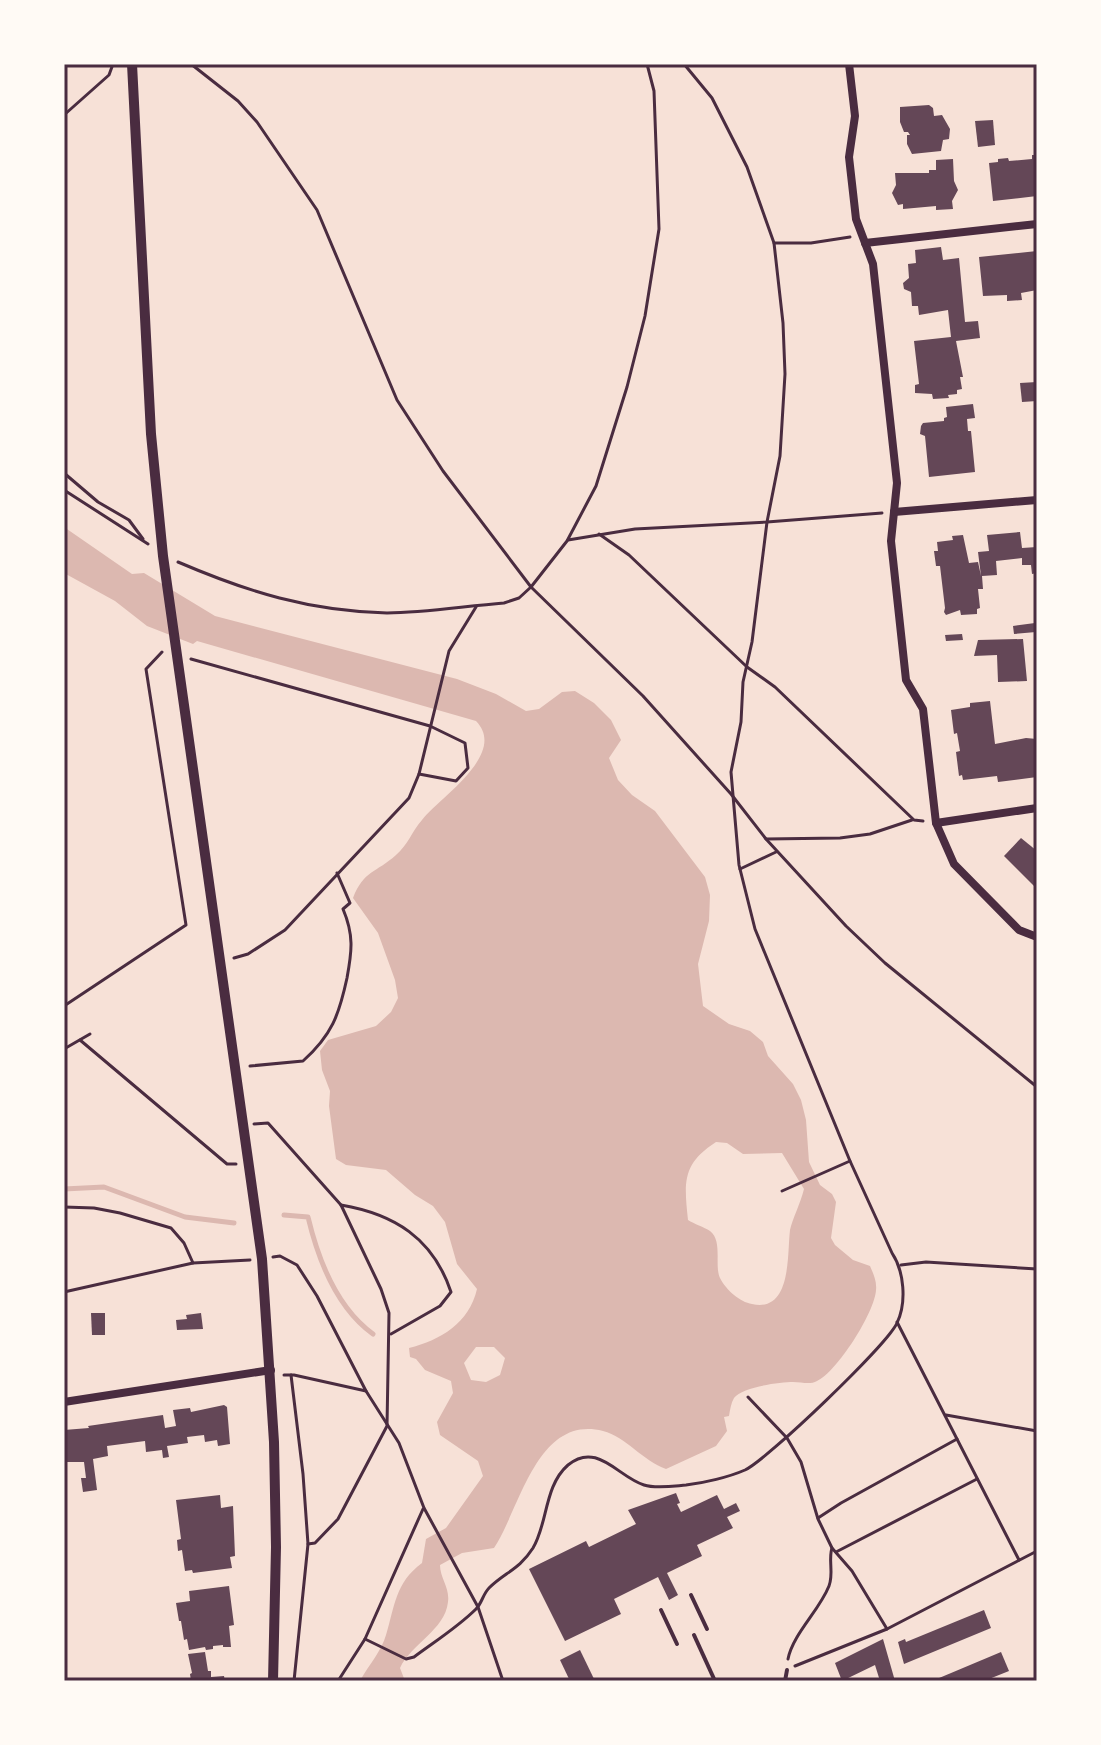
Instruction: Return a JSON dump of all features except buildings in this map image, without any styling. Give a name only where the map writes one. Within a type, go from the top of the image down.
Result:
[{"type":"street","points":[[132,64],[150,419],[164,561],[262,1259],[271,1373],[276,1547],[273,1681]]},
{"type":"street","points":[[849,64],[855,116],[849,157],[856,219],[873,264],[897,483],[891,541],[906,680],[923,709],[936,823],[954,864],[1019,930],[1037,937]]},
{"type":"street","points":[[864,239],[1037,224]]},
{"type":"street","points":[[894,512],[1037,500]]},
{"type":"street","points":[[936,823],[1037,808]]},
{"type":"street","points":[[64,1402],[271,1373]]},
{"type":"lane","points":[[691,1595],[707,1629]]},
{"type":"lane","points":[[661,1610],[677,1644]]},
{"type":"lane","points":[[694,1635],[714,1680]]},
{"type":"lane","points":[[785,1681],[787,1670]]},
{"type":"path","points":[[64,115],[109,75],[113,64]]},
{"type":"path","points":[[191,64],[216,82],[247,112],[317,210],[397,400],[443,471],[531,587],[643,696],[731,794],[766,839],[846,926],[885,963],[1037,1087]]},
{"type":"path","points":[[64,490],[164,561],[233,586],[290,602],[389,613],[504,603],[519,598],[567,541],[596,486],[645,316],[659,229],[654,91],[647,64]]},
{"type":"path","points":[[365,1639],[406,1659],[414,1657],[478,1607],[488,1589],[519,1567],[532,1549],[539,1537],[542,1515],[559,1475],[577,1459],[606,1461],[644,1485],[689,1484],[746,1470],[787,1438],[897,1322],[902,1282],[900,1265],[850,1161],[755,929],[740,869],[731,772],[741,722],[743,682],[767,522],[780,456],[785,374],[783,323],[774,243],[747,167],[712,98],[684,64]]},
{"type":"path","points":[[774,243],[864,239]]},
{"type":"path","points":[[64,473],[98,502],[129,520]]},
{"type":"path","points":[[567,541],[635,529],[894,512]]},
{"type":"path","points":[[599,534],[640,564],[914,820]]},
{"type":"path","points":[[219,963],[248,954],[285,930],[409,798],[419,774],[449,651],[477,605]]},
{"type":"path","points":[[64,1006],[186,925],[146,669],[174,640]]},
{"type":"path","points":[[176,655],[430,726],[465,743],[468,768],[456,781],[419,774]]},
{"type":"path","points":[[766,839],[840,838],[870,834],[914,820],[936,823]]},
{"type":"path","points":[[740,869],[777,851]]},
{"type":"path","points":[[234,1067],[303,1061],[327,1035],[339,1014],[353,954],[353,935],[343,909],[350,903],[337,873]]},
{"type":"path","points":[[64,1049],[90,1034]]},
{"type":"path","points":[[80,1040],[227,1164],[248,1165]]},
{"type":"path","points":[[242,1125],[268,1123],[341,1205],[381,1289],[389,1313],[387,1426],[338,1519],[315,1543],[308,1544]]},
{"type":"path","points":[[782,1191],[850,1161]]},
{"type":"path","points":[[341,1205],[394,1220],[412,1232],[445,1275],[451,1292],[440,1306],[390,1335]]},
{"type":"path","points":[[64,1207],[120,1213],[171,1228],[184,1243],[193,1263]]},
{"type":"path","points":[[64,1292],[193,1263],[280,1256],[297,1265],[317,1296],[366,1391],[399,1443],[424,1508],[478,1607],[503,1681]]},
{"type":"path","points":[[900,1265],[926,1262],[1037,1269]]},
{"type":"path","points":[[897,1322],[1019,1560]]},
{"type":"path","points":[[271,1373],[366,1391]]},
{"type":"path","points":[[291,1375],[308,1544],[294,1681]]},
{"type":"path","points":[[748,1397],[787,1438],[801,1462],[818,1519],[832,1548],[852,1571],[887,1629]]},
{"type":"path","points":[[945,1415],[1037,1431]]},
{"type":"path","points":[[818,1519],[957,1439]]},
{"type":"path","points":[[836,1552],[977,1479]]},
{"type":"path","points":[[338,1681],[365,1639],[424,1508]]},
{"type":"path","points":[[832,1548],[831,1581],[810,1620],[790,1647],[787,1670],[887,1629],[1037,1551]]},
{"type":"shaded area","points":[[64,527],[132,574],[144,573],[215,616],[457,679],[496,694],[526,711],[539,709],[562,692],[575,691],[594,703],[611,720],[621,740],[609,758],[618,780],[632,795],[655,811],[705,877],[710,895],[709,921],[698,964],[703,1006],[729,1024],[750,1031],[763,1042],[768,1056],[793,1084],[806,1120],[809,1162],[820,1185],[832,1194],[836,1202],[831,1238],[853,1260],[870,1266],[876,1283],[869,1312],[835,1366],[814,1382],[771,1384],[738,1394],[729,1416],[724,1417],[727,1431],[716,1446],[666,1469],[603,1431],[580,1430],[562,1437],[546,1450],[494,1548],[462,1553],[440,1565],[448,1597],[446,1612],[405,1659],[400,1668],[405,1681],[361,1679],[384,1641],[401,1587],[422,1563],[426,1539],[446,1528],[483,1476],[478,1461],[440,1435],[437,1422],[453,1393],[451,1381],[425,1370],[416,1359],[410,1357],[409,1348],[432,1340],[452,1328],[468,1311],[477,1289],[457,1264],[445,1222],[433,1206],[386,1170],[346,1165],[336,1159],[330,1091],[322,1070],[320,1051],[328,1040],[376,1026],[391,1012],[398,998],[395,980],[378,933],[353,898],[366,877],[400,851],[422,820],[468,774],[484,747],[484,734],[476,721],[197,641],[193,644],[147,626],[115,601],[64,573]],"holes":[[[716,1142],[727,1143],[743,1154],[782,1153],[804,1189],[790,1230],[781,1291],[774,1300],[765,1304],[747,1303],[730,1291],[718,1273],[714,1235],[688,1220],[686,1184],[691,1166]],[[476,1347],[494,1347],[505,1358],[500,1375],[486,1382],[471,1380],[464,1363]]]},
{"type":"waterway","points":[[64,1189],[104,1187],[185,1217],[234,1223]]},
{"type":"waterway","points":[[284,1215],[308,1217],[317,1249],[339,1297],[373,1334]]}]
